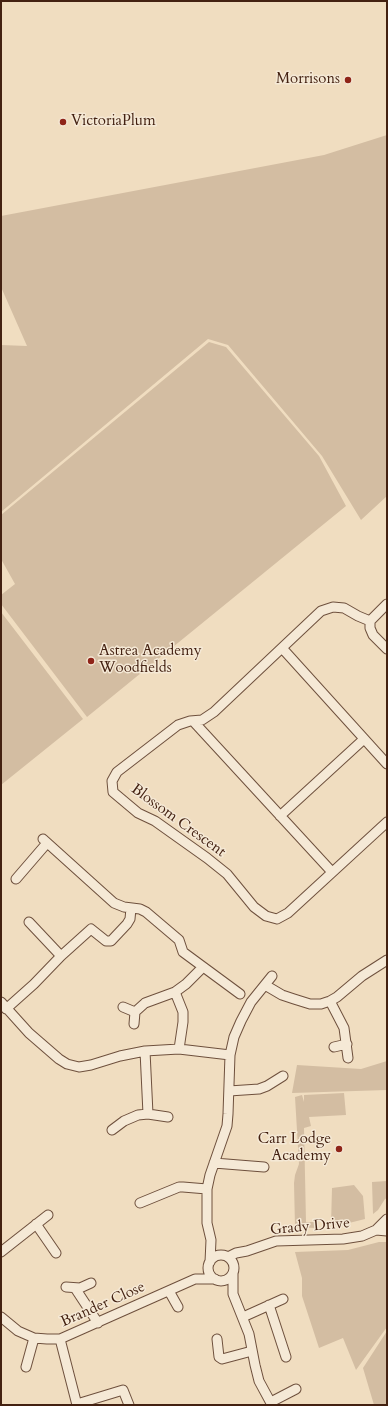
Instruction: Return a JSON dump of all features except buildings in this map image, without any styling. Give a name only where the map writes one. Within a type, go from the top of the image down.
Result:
[{"type":"street","points":[[387,604],[370,621],[370,628],[373,635],[387,649]]},
{"type":"street","name":"Blossom Crescent","points":[[370,621],[344,608],[333,607],[321,611],[214,712],[202,720],[178,725],[117,772],[112,781],[113,792],[138,813],[155,821],[212,862],[227,874],[254,907],[266,916],[277,919],[288,914],[387,822]]},
{"type":"street","points":[[282,648],[387,764]]},
{"type":"street","points":[[193,721],[332,872]]},
{"type":"street","points":[[280,816],[364,739]]},
{"type":"street","points":[[16,879],[45,841],[114,903],[124,907],[140,909],[146,912],[180,940],[183,952],[240,994]]},
{"type":"street","points":[[131,908],[130,919],[111,941],[106,941],[91,929],[61,956],[34,984],[4,1006],[29,1033],[59,1059],[68,1064],[79,1067],[91,1066],[120,1056],[145,1051],[179,1049],[230,1055]]},
{"type":"street","points":[[29,922],[61,956]]},
{"type":"street","points":[[265,985],[282,995],[310,1004],[321,1004],[337,997],[362,976],[387,960]]},
{"type":"street","points":[[134,1024],[135,1012],[146,1002],[175,992],[186,984],[203,967]]},
{"type":"street","points":[[233,1294],[210,1274],[209,1264],[211,1240],[207,1223],[207,1189],[210,1175],[227,1126],[230,1055],[234,1037],[251,1002],[272,976]]},
{"type":"street","points":[[175,992],[183,1012],[179,1049]]},
{"type":"street","points":[[330,1001],[344,1028],[348,1058]]},
{"type":"street","points":[[123,1007],[135,1012]]},
{"type":"street","points":[[334,1047],[347,1044]]},
{"type":"street","points":[[145,1051],[148,1114]]},
{"type":"street","points":[[229,1091],[259,1089],[283,1076]]},
{"type":"street","points":[[112,1130],[124,1121],[138,1115],[148,1114],[168,1117]]},
{"type":"street","points":[[214,1163],[264,1167]]},
{"type":"street","points":[[140,1203],[179,1187],[207,1189]]},
{"type":"street","points":[[1,1252],[48,1215]]},
{"type":"street","name":"Grady Drive","points":[[226,1256],[247,1251],[276,1241],[343,1239],[362,1236],[376,1230],[387,1219]]},
{"type":"street","points":[[36,1224],[56,1253]]},
{"type":"street","name":"Grady Drive","points":[[376,1230],[387,1231]]},
{"type":"street","points":[[211,1240],[234,1264],[233,1294],[249,1334],[259,1381],[272,1404],[296,1389]]},
{"type":"street","points":[[217,1280],[228,1278],[247,1251]]},
{"type":"street","points":[[209,1264],[217,1256],[226,1256]]},
{"type":"street","name":"Brander Close","points":[[1,1317],[18,1331],[34,1338],[60,1339],[195,1279],[209,1264]]},
{"type":"street","name":"Brander Close","points":[[195,1279],[217,1280]]},
{"type":"street","points":[[91,1283],[80,1288],[70,1288],[98,1323]]},
{"type":"street","points":[[169,1291],[178,1307]]},
{"type":"street","points":[[243,1317],[284,1299]]},
{"type":"street","points":[[269,1305],[286,1357]]},
{"type":"street","points":[[26,1367],[34,1338]]},
{"type":"street","points":[[60,1339],[77,1404],[123,1390],[129,1405]]},
{"type":"street","points":[[217,1339],[219,1357],[222,1359],[252,1351]]},
{"type":"shaded area","points":[[387,135],[387,496],[361,520],[322,456],[228,345],[208,339],[1,512],[1,345],[27,346],[1,287],[1,216],[324,155]]},
{"type":"shaded area","name":"Astrea Academy Woodfields","points":[[209,342],[226,347],[319,456],[346,506],[87,717],[1,604],[1,595],[15,584],[1,559],[1,515]]},
{"type":"shaded area","points":[[1,612],[83,719],[1,785]]},
{"type":"shaded area","points":[[387,1061],[387,1090],[292,1093],[297,1065],[361,1069]]},
{"type":"shaded area","points":[[344,1093],[346,1115],[309,1117],[311,1126],[304,1128],[306,1222],[316,1222],[315,1228],[295,1227],[294,1183],[299,1164],[295,1097],[302,1095],[304,1102],[304,1095]]},
{"type":"shaded area","points":[[387,1181],[387,1198],[373,1214],[372,1182]]},
{"type":"shaded area","points":[[354,1185],[363,1196],[365,1219],[341,1225],[331,1225],[332,1188]]},
{"type":"shaded area","points":[[379,1242],[387,1242],[387,1327],[356,1370],[343,1338],[319,1348],[302,1296],[302,1278],[295,1252],[348,1250]]},
{"type":"shaded area","points":[[387,1331],[387,1405],[374,1405],[363,1368]]},
{"type":"place","name":"Morrisons","points":[[348,80]]},
{"type":"place","name":"VictoriaPlum","points":[[63,122]]},
{"type":"place","name":"Astrea Academy Woodfields","points":[[91,661]]},
{"type":"place","name":"Carr Lodge Academy","points":[[339,1149]]}]
